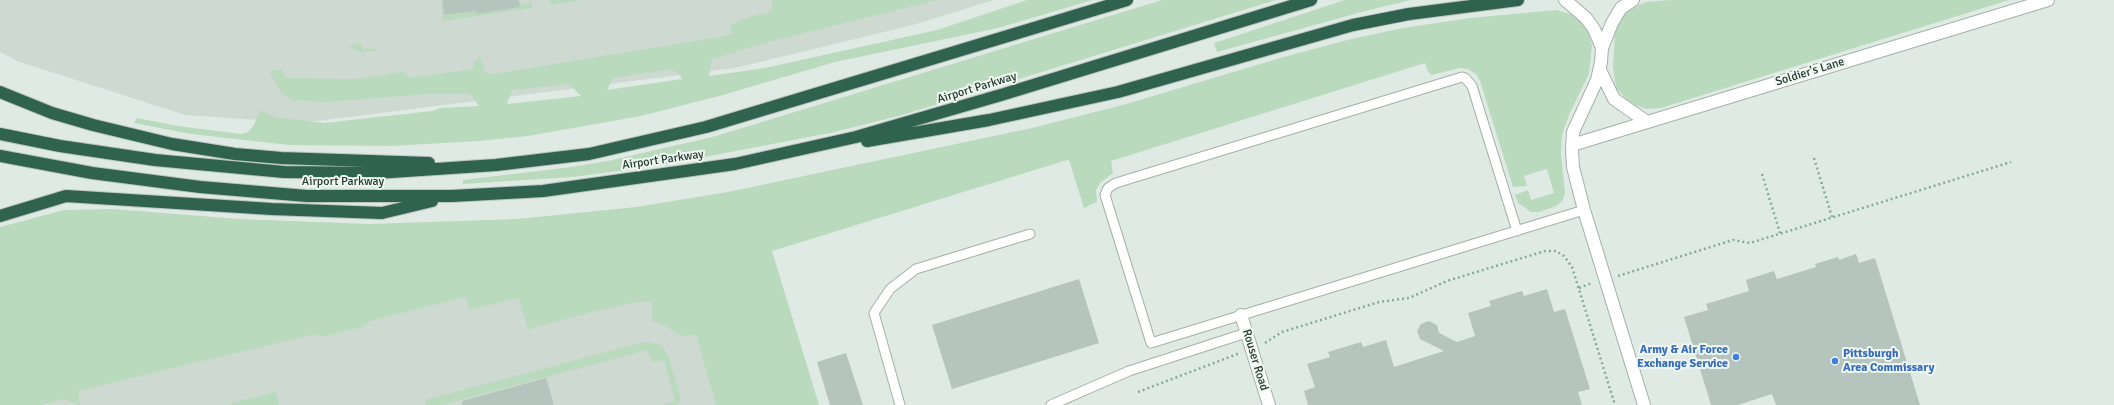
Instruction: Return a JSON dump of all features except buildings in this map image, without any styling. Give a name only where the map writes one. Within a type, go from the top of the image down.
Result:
[{"type":"highway","name":"Airport Parkway","points":[[0,134],[60,146],[155,160],[284,172],[376,173],[496,165],[589,154],[706,127],[1127,0]]},
{"type":"highway","name":"Airport Parkway","points":[[0,156],[92,173],[254,193],[307,196],[452,196],[543,191],[735,164],[802,150],[915,121],[1311,0]]},
{"type":"highway","points":[[735,164],[989,120],[1118,92],[1353,25],[1417,13],[1518,0]]},
{"type":"highway","points":[[0,92],[52,113],[93,125],[172,144],[235,154],[281,158],[496,165]]},
{"type":"highway","points":[[0,216],[66,196],[272,209],[382,212],[452,196]]},
{"type":"street","points":[[1565,0],[1586,18],[1594,29],[1602,48]]},
{"type":"street","points":[[1633,0],[1621,8],[1612,22],[1602,48],[1600,70],[1597,80],[1573,132],[1572,145],[1573,167],[1584,210],[1644,405]]},
{"type":"street","name":"Soldier's Lane","points":[[1572,145],[2048,0]]},
{"type":"street","points":[[1600,70],[1614,98],[1647,122]]},
{"type":"street","name":"Rouser Road","points":[[1241,315],[1269,405]]},
{"type":"lane","points":[[1517,231],[1472,86],[1465,78],[1462,77],[1116,183],[1108,188],[1105,196],[1151,343],[1517,231],[1584,210]]},
{"type":"lane","points":[[900,405],[874,313],[890,289],[916,269],[1030,234]]},
{"type":"lane","points":[[1051,405],[1128,371],[1246,333]]},
{"type":"path","points":[[1814,158],[1832,217]]},
{"type":"path","points":[[1579,288],[1733,240],[1750,243],[2011,162]]},
{"type":"path","points":[[1762,174],[1780,233]]},
{"type":"path","points":[[1138,392],[1262,344],[1282,332],[1379,302],[1409,298],[1447,281],[1545,251],[1556,251],[1568,259],[1572,267],[1615,405]]},
{"type":"shaded area","points":[[0,0],[994,0],[913,25],[735,68],[302,123],[185,115],[17,61],[0,52]]},
{"type":"shaded area","points":[[676,239],[721,405],[48,405],[40,391]]},
{"type":"green space","points":[[440,0],[444,15],[451,14],[449,0],[453,0],[456,14],[476,11],[477,14],[511,9],[510,6],[532,2],[532,8],[443,21]]},
{"type":"green space","points":[[549,0],[583,0],[551,5]]},
{"type":"green space","points":[[772,0],[937,0],[768,42],[712,59],[709,76],[765,68],[937,30],[1027,0],[1093,0],[998,28],[835,62],[723,95],[641,116],[528,136],[479,141],[391,146],[289,145],[191,134],[134,123],[137,118],[178,126],[241,134],[248,132],[254,125],[260,110],[274,117],[324,123],[432,111],[441,108],[479,106],[470,94],[427,94],[327,102],[293,100],[282,94],[269,71],[283,69],[284,78],[354,79],[398,73],[399,70],[407,74],[409,78],[473,69],[474,63],[480,56],[485,73],[493,74],[732,35],[730,25],[752,16],[768,13],[772,10]],"holes":[[[671,69],[679,74],[682,79],[607,90],[613,78]],[[569,84],[581,96],[507,104],[512,90]]]},
{"type":"green space","points":[[1162,0],[1276,0],[902,115],[835,132],[663,165],[573,177],[463,184],[463,180],[608,161],[716,136]]},
{"type":"green space","points":[[1345,0],[1411,0],[1369,10],[1217,52],[1214,43]]},
{"type":"green space","points":[[1670,0],[2009,0],[1661,108],[1646,109],[1630,103],[1616,88],[1613,67],[1615,30],[1621,17],[1632,8],[1646,2]]},
{"type":"green space","points":[[1556,10],[1570,14],[1579,19],[1588,30],[1592,46],[1589,74],[1569,115],[1562,135],[1561,155],[1565,192],[1563,200],[1556,206],[1539,212],[1531,212],[1518,203],[1515,195],[1528,190],[1531,200],[1554,193],[1547,169],[1524,176],[1527,186],[1513,187],[1480,81],[1476,74],[1468,69],[1459,68],[1432,75],[1428,72],[1425,63],[1111,161],[1113,173],[1100,183],[1096,190],[1097,202],[1084,208],[1069,160],[772,251],[819,405],[716,405],[696,335],[681,336],[662,324],[652,320],[652,302],[637,302],[595,311],[528,329],[519,298],[469,310],[466,297],[370,321],[363,327],[322,337],[315,334],[78,391],[80,405],[64,399],[44,405],[0,405],[0,227],[64,210],[113,209],[239,219],[369,224],[517,219],[636,207],[728,192],[1032,128],[1126,104],[1287,56],[1351,39],[1403,28],[1470,18]]},
{"type":"green space","points":[[362,43],[363,50],[374,48],[377,51],[360,52],[348,47]]},
{"type":"green space","points":[[644,342],[662,346],[668,355],[681,399],[677,405],[662,405],[675,401],[664,360],[652,362],[647,350],[441,405],[426,405],[425,400]]},
{"type":"green space","points":[[276,392],[279,405],[230,405],[230,403]]},
{"type":"place","name":"Army & Air Force Exchange Service","points":[[1736,357]]},
{"type":"place","name":"Pittsburgh Area Commissary","points":[[1835,361]]}]
